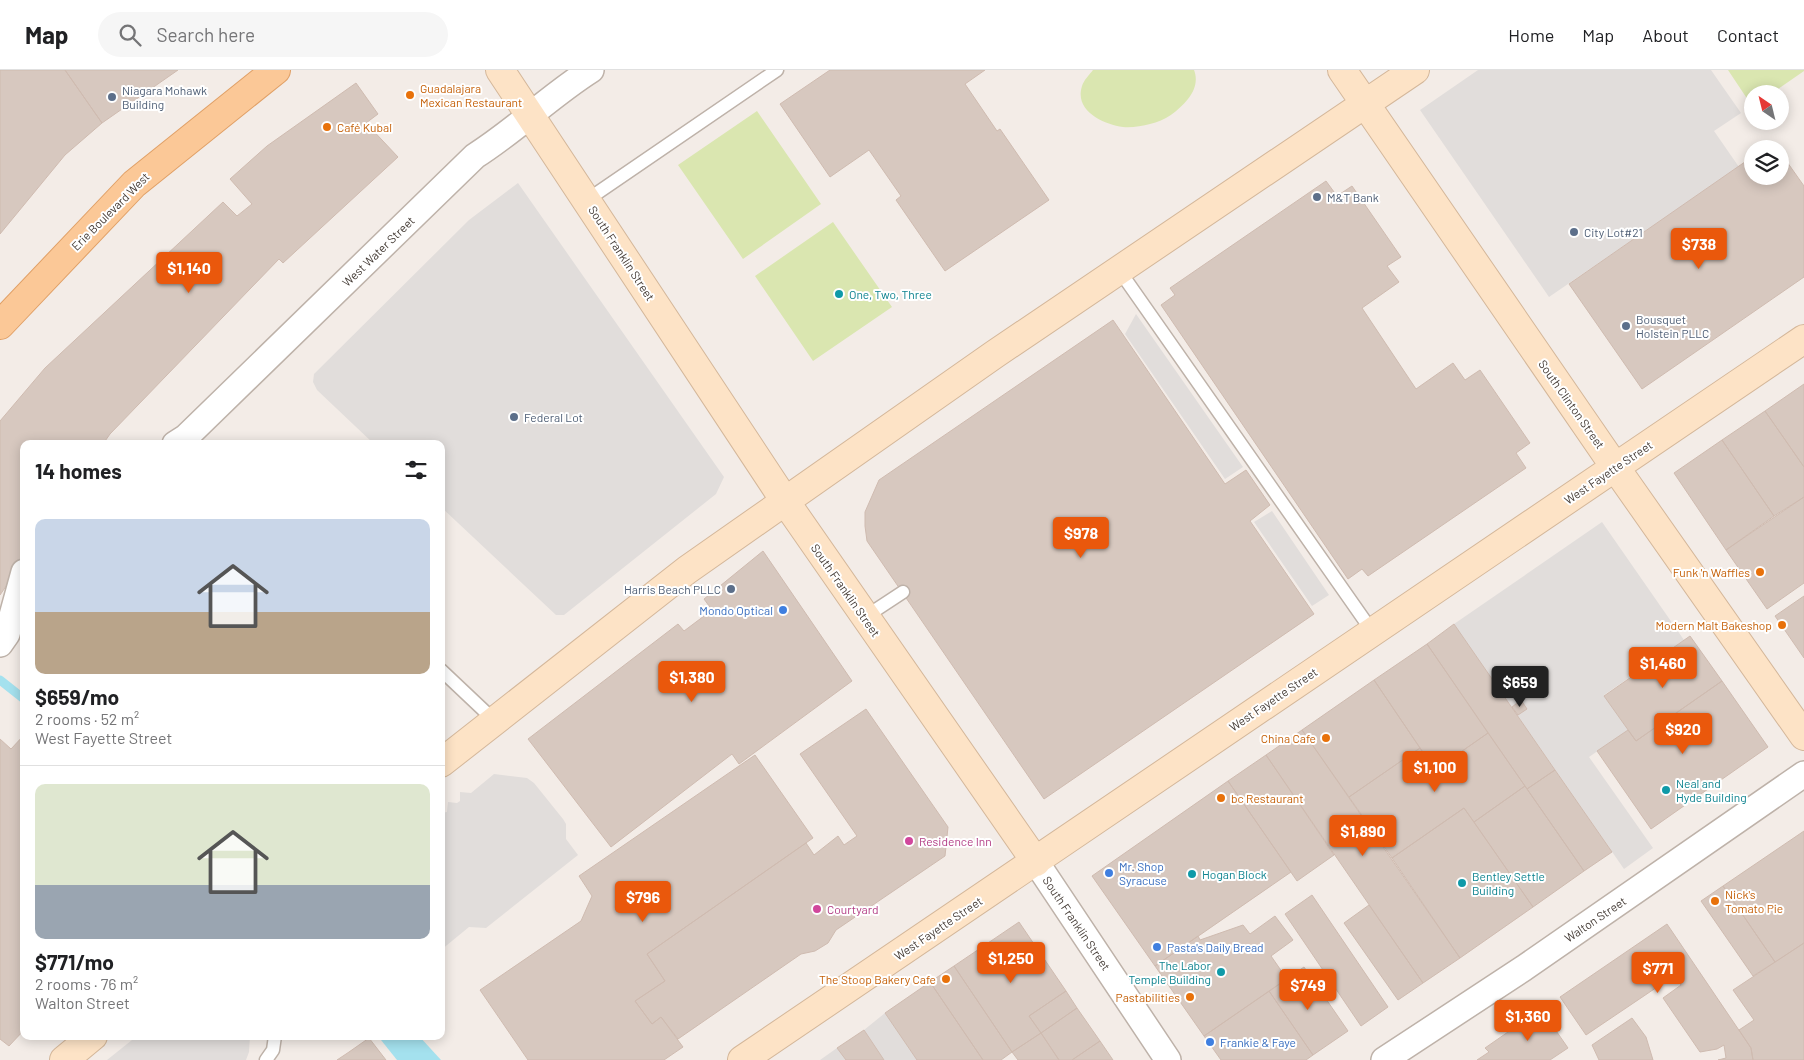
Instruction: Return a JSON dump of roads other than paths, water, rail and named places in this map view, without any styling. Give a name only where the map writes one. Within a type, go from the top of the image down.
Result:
[{"type":"main road","name":"Erie Boulevard West","points":[[0,325],[134,184],[276,70]]},
{"type":"street","name":"South Franklin Street","points":[[500,70],[785,501],[1036,862],[1168,1060]]},
{"type":"street","name":"West Water Street","points":[[180,440],[193,430],[475,156],[493,145],[568,85],[591,70]]},
{"type":"street","name":"South Clinton Street","points":[[1342,70],[1804,736]]},
{"type":"street","points":[[445,760],[687,570],[995,354],[1416,70]]},
{"type":"street","name":"West Fayette Street","points":[[742,1060],[1804,339]]},
{"type":"street","points":[[4,639],[20,585]]},
{"type":"street","name":"Walton Street","points":[[1384,1060],[1524,968],[1804,774]]},
{"type":"street","points":[[64,1060],[88,1040]]},
{"type":"lane","points":[[587,200],[777,70]]},
{"type":"lane","points":[[1119,270],[1372,632]]},
{"type":"lane","points":[[865,617],[903,592]]},
{"type":"lane","points":[[445,674],[495,720]]},
{"type":"lane","points":[[266,1060],[273,1050],[275,1040]]},
{"type":"water","points":[[381,1040],[423,1040],[441,1060],[397,1060]]},
{"type":"waterway","points":[[0,680],[20,696]]},
{"type":"place","name":"Guadalajara Mexican Restaurant","points":[[410,95]]},
{"type":"place","name":"Niagara Mohawk Building","points":[[112,97]]},
{"type":"place","name":"Café Kubal","points":[[327,127]]},
{"type":"place","name":"M&T Bank","points":[[1317,197]]},
{"type":"place","name":"City Lot#21","points":[[1574,232]]},
{"type":"place","name":"One, Two, Three","points":[[839,294]]},
{"type":"place","name":"Bousquet Holstein PLLC","points":[[1626,326]]},
{"type":"place","name":"Federal Lot","points":[[514,417]]},
{"type":"place","name":"Funk 'n Waffles","points":[[1760,572]]},
{"type":"place","name":"Harris Beach PLLC","points":[[731,589]]},
{"type":"place","name":"Mondo Optical","points":[[783,610]]},
{"type":"place","name":"Modern Malt Bakeshop","points":[[1782,625]]},
{"type":"place","name":"China Cafe","points":[[1326,738]]},
{"type":"place","name":"Neal and Hyde Building","points":[[1666,790]]},
{"type":"place","name":"bc Restaurant","points":[[1221,798]]},
{"type":"place","name":"Residence Inn","points":[[909,841]]},
{"type":"place","name":"Mr. Shop Syracuse","points":[[1109,873]]},
{"type":"place","name":"Hogan Block","points":[[1192,874]]},
{"type":"place","name":"Bentley Settle Building","points":[[1462,883]]},
{"type":"place","name":"Nick's Tomato Pie","points":[[1715,901]]},
{"type":"place","name":"Courtyard","points":[[817,909]]},
{"type":"place","name":"Pasta's Daily Bread","points":[[1157,947]]},
{"type":"place","name":"The Labor Temple Building","points":[[1221,972]]},
{"type":"place","name":"The Stoop Bakery Cafe","points":[[946,979]]},
{"type":"place","name":"Pastabilities","points":[[1190,997]]},
{"type":"place","name":"Frankie & Faye","points":[[1210,1042]]}]
